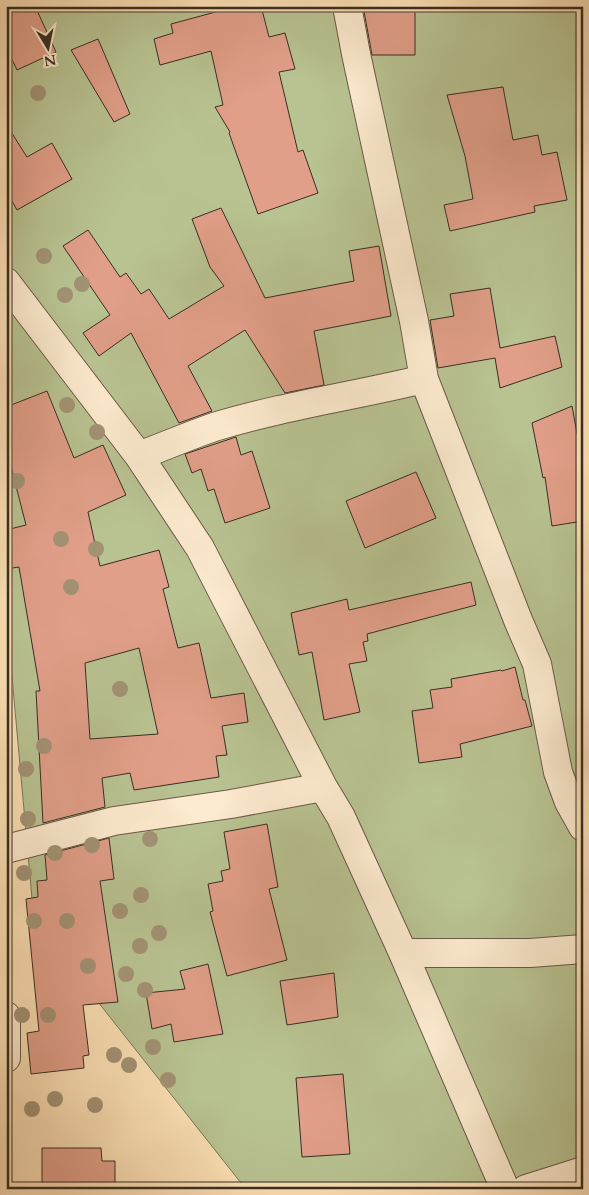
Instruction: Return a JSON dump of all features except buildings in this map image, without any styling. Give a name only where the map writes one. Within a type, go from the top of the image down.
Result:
[{"type":"street","points":[[347,6],[414,321],[424,379],[537,664],[558,772],[569,802],[583,827]]},
{"type":"street","points":[[11,301],[139,456],[200,548],[340,817],[403,953],[505,1189]]},
{"type":"street","points":[[139,456],[215,427],[301,405],[424,379]]},
{"type":"street","points":[[6,849],[114,821],[231,804],[323,787]]},
{"type":"street","points":[[403,953],[530,953],[583,949]]},
{"type":"street","points":[[6,1016],[6,1058]]},
{"type":"street","points":[[526,1189],[583,1171]]},
{"type":"green space","points":[[6,6],[583,6],[583,1189],[248,1189],[241,1183],[34,921],[6,610]]}]
